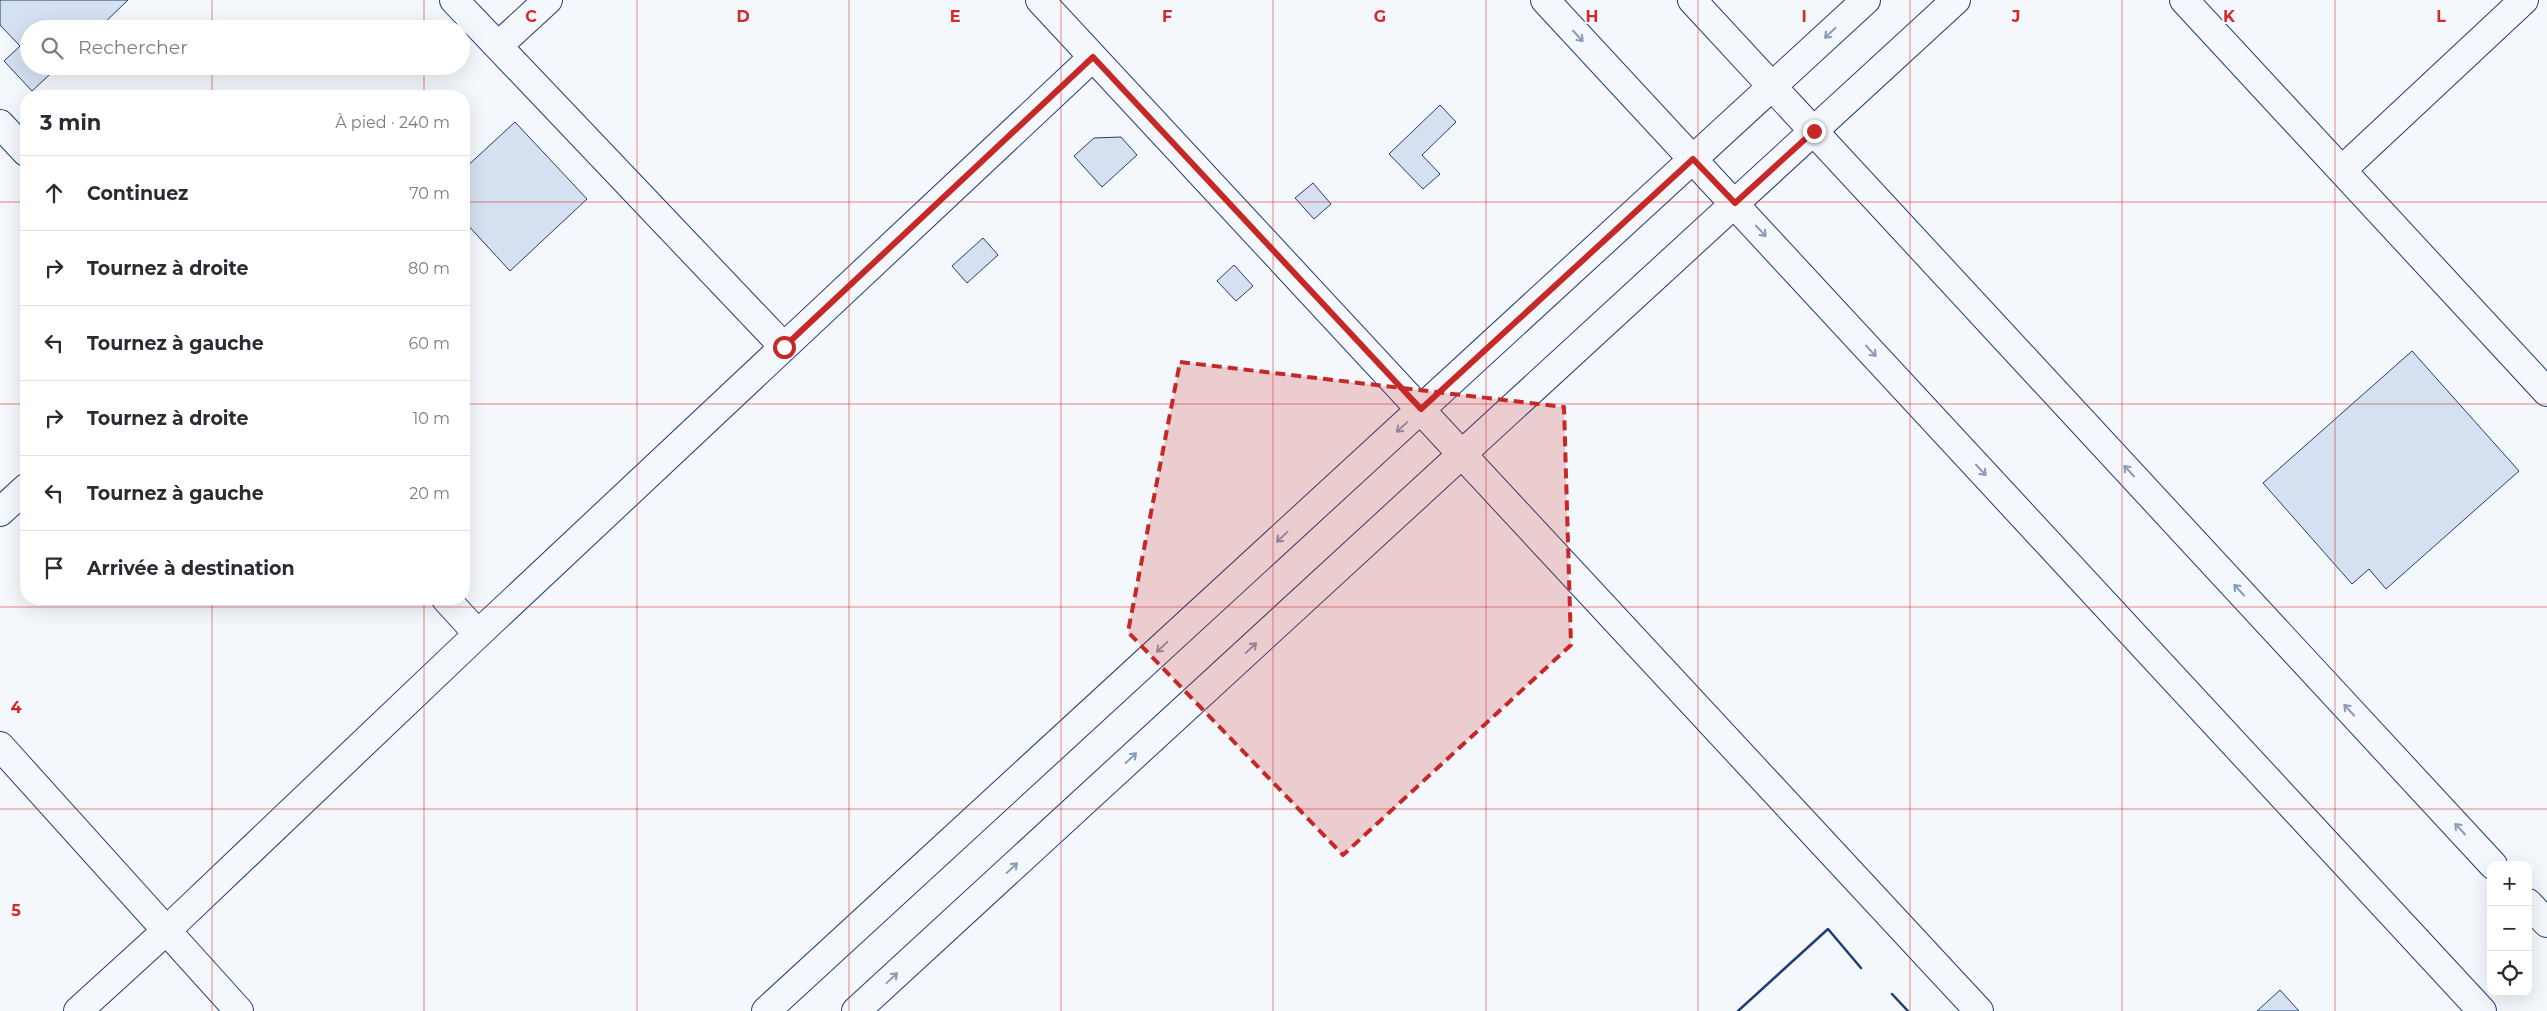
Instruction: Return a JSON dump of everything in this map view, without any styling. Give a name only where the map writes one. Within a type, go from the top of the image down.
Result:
[{"type":"street","points":[[454,0],[784,347]]},
{"type":"street","points":[[498,46],[548,0]]},
{"type":"street","points":[[1040,0],[1463,453],[1979,1011]]},
{"type":"street","points":[[1545,0],[2482,1011]]},
{"type":"street","points":[[1692,0],[2489,861]]},
{"type":"street","points":[[766,1011],[1866,0]]},
{"type":"street","points":[[856,1011],[1956,0]]},
{"type":"street","points":[[2184,0],[2547,392]]},
{"type":"street","points":[[2342,170],[2524,0]]},
{"type":"street","points":[[78,1011],[168,930],[478,634],[1093,57]]},
{"type":"street","points":[[0,124],[20,146]]},
{"type":"street","points":[[0,512],[20,494]]},
{"type":"street","points":[[451,605],[478,634]]},
{"type":"street","points":[[0,746],[168,930],[239,1011]]},
{"type":"street","points":[[2531,906],[2547,923]]},
{"type":"highlighted area","points":[[1180,362],[1564,407],[1571,645],[1343,855],[1128,632]]},
{"type":"building","points":[[0,0],[128,0],[107,20],[20,20],[20,46],[0,25]]},
{"type":"building","points":[[20,46],[20,75],[49,75],[31,90],[4,61]]},
{"type":"building","points":[[1440,105],[1456,122],[1422,155],[1440,174],[1423,189],[1389,154]]},
{"type":"building","points":[[515,122],[587,199],[510,271],[470,228],[470,163]]},
{"type":"building","points":[[1121,137],[1137,155],[1102,187],[1074,156],[1094,138]]},
{"type":"building","points":[[1313,183],[1331,204],[1314,219],[1295,198]]},
{"type":"building","points":[[983,238],[998,255],[967,283],[952,266]]},
{"type":"building","points":[[1234,265],[1253,286],[1236,301],[1217,281]]},
{"type":"building","points":[[2412,351],[2519,471],[2386,589],[2369,569],[2352,584],[2263,483]]},
{"type":"building","points":[[2280,990],[2299,1011],[2257,1011]]},
{"type":"wall","points":[[1738,1011],[1828,929],[1861,968]]},
{"type":"wall","points":[[1892,994],[1908,1011]]},
{"type":"route","points":[[784,347],[1093,57],[1421,409],[1693,159],[1735,203],[1814,131]]}]
